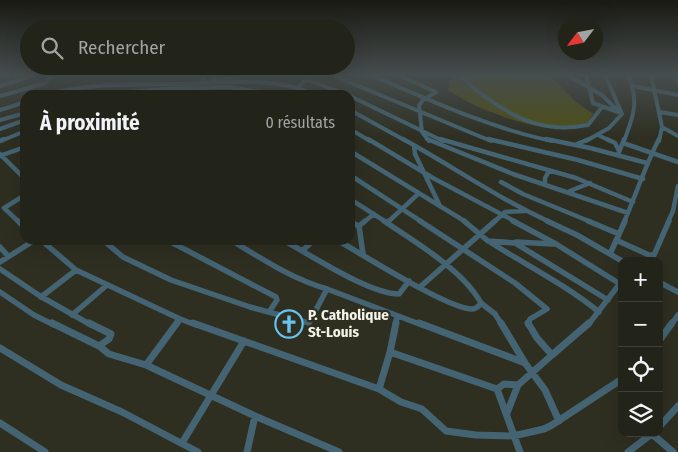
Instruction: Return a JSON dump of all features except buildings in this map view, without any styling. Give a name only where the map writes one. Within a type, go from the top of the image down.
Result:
[{"type":"street","points":[[384,96],[417,112],[495,142],[578,160],[643,179]]},
{"type":"street","points":[[428,96],[418,106],[417,112],[425,138],[438,145],[628,213]]},
{"type":"street","points":[[483,96],[502,111],[538,126],[571,129],[586,126],[602,107]]},
{"type":"street","points":[[591,96],[592,102],[620,113]]},
{"type":"street","points":[[602,96],[613,104],[620,113]]},
{"type":"street","points":[[575,144],[590,140],[617,122],[620,113],[613,96]]},
{"type":"street","points":[[620,149],[636,96]]},
{"type":"street","points":[[610,254],[643,179],[647,163],[660,139],[662,127],[656,96]]},
{"type":"street","points":[[425,97],[465,116],[523,134],[575,144],[620,149],[635,148],[678,162]]},
{"type":"street","points":[[355,98],[448,143],[590,183],[633,202]]},
{"type":"street","points":[[0,110],[20,104]]},
{"type":"street","points":[[660,112],[678,115]]},
{"type":"street","points":[[355,113],[450,164],[525,211],[577,235],[618,259]]},
{"type":"street","points":[[0,120],[20,114]]},
{"type":"street","points":[[0,129],[20,122]]},
{"type":"street","points":[[662,127],[678,136]]},
{"type":"street","points":[[355,132],[425,174],[556,244],[618,281]]},
{"type":"street","points":[[0,141],[20,133]]},
{"type":"street","points":[[598,135],[647,163]]},
{"type":"street","points":[[414,146],[415,154],[441,209]]},
{"type":"street","points":[[20,149],[0,155],[20,174]]},
{"type":"street","points":[[355,154],[482,234],[488,241],[558,285],[574,292],[599,312]]},
{"type":"street","points":[[545,184],[545,178],[549,171]]},
{"type":"street","points":[[355,178],[465,249],[515,283],[547,308],[530,319],[528,324],[537,338],[552,354]]},
{"type":"street","points":[[501,182],[523,194],[619,234]]},
{"type":"street","points":[[570,192],[590,183]]},
{"type":"street","points":[[616,240],[654,255],[676,202],[678,186]]},
{"type":"street","points":[[387,223],[418,194]]},
{"type":"street","points":[[20,199],[4,208],[20,223]]},
{"type":"street","points":[[355,202],[446,266],[478,295],[481,303],[495,314],[525,363],[532,370],[552,401],[559,421]]},
{"type":"street","points":[[420,287],[482,234],[501,215],[508,211],[525,211]]},
{"type":"street","points":[[359,226],[374,214]]},
{"type":"street","points":[[670,218],[678,221]]},
{"type":"street","points":[[355,224],[359,226]]},
{"type":"street","points":[[359,226],[363,254]]},
{"type":"street","points":[[488,241],[556,244]]},
{"type":"street","points":[[515,243],[608,300]]},
{"type":"street","points":[[0,262],[27,245]]},
{"type":"street","points":[[47,245],[76,270],[107,285],[180,319],[379,389],[401,402],[422,409],[443,430],[476,435],[513,436],[544,429],[618,382]]},
{"type":"street","points":[[109,245],[123,257],[147,270],[250,307],[309,323],[327,289]]},
{"type":"street","points":[[177,245],[276,297],[277,300],[269,312]]},
{"type":"street","points":[[239,245],[271,265],[309,284],[525,363]]},
{"type":"street","points":[[292,245],[381,291],[400,294],[409,281]]},
{"type":"street","points":[[302,250],[308,245]]},
{"type":"street","points":[[346,245],[445,302],[463,308],[476,308],[481,303]]},
{"type":"street","points":[[0,247],[8,256]]},
{"type":"street","points":[[0,269],[25,288],[110,334],[109,339],[99,346]]},
{"type":"street","points":[[41,296],[76,270]]},
{"type":"street","points":[[663,284],[678,292]]},
{"type":"street","points":[[72,315],[107,285]]},
{"type":"street","points":[[507,413],[518,385],[532,370],[591,322],[618,287]]},
{"type":"street","points":[[0,292],[25,310],[120,358],[146,365],[255,416],[339,452]]},
{"type":"street","points":[[663,336],[678,315]]},
{"type":"street","points":[[379,389],[390,352],[397,317]]},
{"type":"street","points":[[146,365],[180,319]]},
{"type":"street","points":[[182,443],[244,341]]},
{"type":"street","points":[[0,348],[61,385],[122,412],[198,452]]},
{"type":"street","points":[[390,352],[497,389],[520,452]]},
{"type":"street","points":[[497,389],[504,384],[518,385]]},
{"type":"street","points":[[663,423],[678,406]]},
{"type":"street","points":[[247,452],[255,416]]},
{"type":"street","points":[[0,423],[45,452]]},
{"type":"street","points":[[628,452],[647,437]]},
{"type":"street","points":[[657,437],[674,452]]},
{"type":"shaded area","points":[[458,96],[570,96],[593,114],[586,125],[574,128],[560,128],[519,122],[477,106]]},
{"type":"place","name":"P. Catholique St-Louis","points":[[289,324]]}]
